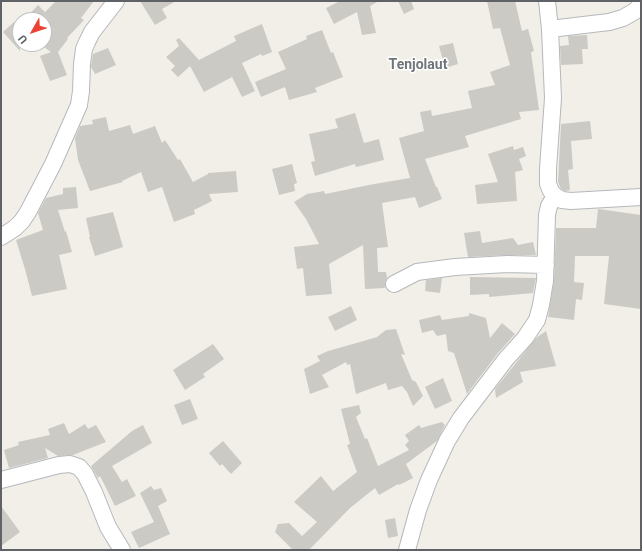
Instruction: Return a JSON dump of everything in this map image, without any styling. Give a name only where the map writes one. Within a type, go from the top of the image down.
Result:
[{"type":"street","points":[[1,237],[15,228],[22,221],[53,164],[79,105],[82,64],[86,46],[92,32],[116,1]]},
{"type":"street","points":[[547,1],[550,29],[553,98],[548,184],[555,196],[562,200],[571,201],[641,197]]},
{"type":"street","points":[[550,29],[609,22],[623,18],[636,11],[641,5]]},
{"type":"street","points":[[407,550],[418,510],[429,480],[447,441],[461,418],[506,359],[525,338],[537,320],[541,305],[546,265],[547,215],[549,206],[555,196]]},
{"type":"street","points":[[394,284],[417,272],[455,267],[546,265]]},
{"type":"street","points":[[1,480],[59,465],[70,464],[79,467],[85,474],[108,527],[122,550]]},
{"type":"building","points":[[56,1],[94,1],[81,18],[84,20],[67,38],[68,39],[58,52],[67,75],[50,81],[40,56],[52,52],[52,12],[45,12]]},
{"type":"building","points":[[140,1],[176,1],[162,9],[167,18],[155,25]]},
{"type":"building","points":[[340,1],[379,1],[370,6],[376,33],[362,35],[357,12],[334,24],[326,8]]},
{"type":"building","points":[[398,1],[411,1],[414,9],[404,14]]},
{"type":"building","points":[[487,1],[515,1],[522,31],[528,29],[534,51],[531,52],[539,110],[519,112],[521,119],[465,136],[469,147],[425,159],[442,199],[419,208],[415,197],[382,203],[388,247],[377,248],[378,272],[386,272],[387,278],[385,288],[365,289],[363,245],[329,264],[332,294],[306,296],[303,268],[297,269],[294,247],[319,244],[306,219],[294,202],[307,194],[324,191],[325,194],[410,178],[399,138],[424,131],[420,112],[431,110],[432,116],[472,108],[468,91],[495,85],[490,72],[510,65],[500,28],[493,29]]},
{"type":"building","points":[[38,5],[45,12],[31,12]]},
{"type":"building","points":[[12,24],[12,42],[3,32]]},
{"type":"building","points":[[262,24],[272,52],[262,56],[261,54],[242,63],[255,91],[242,97],[232,77],[204,92],[190,66],[178,77],[171,70],[175,66],[166,57],[179,46],[176,40],[179,38],[199,60],[236,41],[234,36]]},
{"type":"building","points":[[322,30],[343,77],[315,88],[317,92],[289,100],[285,87],[261,97],[255,82],[286,69],[278,52],[307,39],[306,36]]},
{"type":"building","points":[[587,35],[588,49],[582,49],[583,64],[561,65],[560,46],[569,45],[568,36]]},
{"type":"building","points":[[453,43],[458,64],[445,68],[439,46]]},
{"type":"building","points":[[108,48],[116,65],[95,74],[91,67],[93,54]]},
{"type":"building","points":[[355,113],[364,143],[379,139],[384,160],[356,167],[355,164],[315,176],[311,162],[315,161],[309,134],[338,128],[335,119]]},
{"type":"building","points":[[106,117],[109,131],[130,125],[133,134],[155,126],[162,143],[165,140],[178,160],[180,159],[193,182],[208,173],[236,171],[238,192],[209,194],[212,201],[194,210],[195,214],[174,222],[162,187],[148,192],[141,172],[122,181],[123,182],[90,191],[78,160],[75,138],[80,126],[93,124],[92,120]]},
{"type":"building","points":[[590,121],[592,139],[571,141],[573,169],[568,170],[570,190],[565,191],[561,189],[558,182],[561,124]]},
{"type":"building","points":[[513,146],[514,150],[523,147],[526,156],[519,159],[523,170],[515,172],[517,201],[477,204],[475,185],[498,182],[488,154]]},
{"type":"building","points":[[292,164],[297,183],[294,184],[295,191],[279,195],[272,169]]},
{"type":"building","points":[[76,187],[78,208],[58,210],[72,252],[59,255],[67,289],[32,296],[16,240],[43,230],[38,213],[46,198],[63,194],[63,188]]},
{"type":"building","points":[[598,209],[641,215],[641,309],[604,304],[609,256],[575,256],[574,282],[584,283],[582,300],[576,299],[574,320],[548,317],[554,281],[556,228],[596,228]]},
{"type":"building","points":[[113,212],[123,247],[95,256],[89,237],[86,218]]},
{"type":"building","points":[[480,231],[482,243],[513,238],[518,245],[533,242],[536,255],[468,257],[464,233]]},
{"type":"building","points":[[470,277],[536,278],[533,293],[489,297],[489,294],[470,295]]},
{"type":"building","points":[[442,278],[440,293],[425,291],[426,280]]},
{"type":"building","points":[[351,306],[357,320],[335,331],[328,317]]},
{"type":"building","points":[[469,313],[486,318],[490,338],[502,323],[515,334],[498,353],[467,394],[454,353],[448,351],[446,334],[437,336],[433,330],[422,333],[419,320],[440,315],[442,320],[469,316]]},
{"type":"building","points":[[396,329],[405,355],[401,354],[412,380],[416,382],[423,396],[413,406],[407,392],[402,386],[388,390],[386,383],[356,394],[350,364],[347,365],[346,362],[322,375],[329,387],[310,394],[304,369],[320,361],[317,356],[328,351],[377,337],[386,330]]},
{"type":"building","points":[[546,331],[556,366],[520,372],[523,382],[496,398],[495,389],[536,338]]},
{"type":"building","points":[[213,344],[224,359],[203,374],[205,377],[185,390],[173,370]]},
{"type":"building","points":[[443,378],[452,401],[435,409],[425,387]]},
{"type":"building","points":[[190,399],[198,419],[182,425],[174,405]]},
{"type":"building","points":[[359,405],[361,413],[356,417],[365,439],[367,438],[378,466],[409,450],[405,445],[409,441],[405,435],[419,425],[421,428],[442,422],[445,425],[437,441],[406,464],[413,478],[399,485],[398,484],[379,495],[375,488],[350,508],[309,550],[293,550],[275,532],[278,524],[289,523],[302,536],[317,522],[294,502],[321,476],[333,491],[357,472],[347,445],[350,444],[341,409]]},
{"type":"building","points":[[64,423],[69,434],[85,424],[88,429],[96,425],[106,442],[73,455],[58,456],[45,448],[48,458],[9,468],[4,450],[19,445],[18,442],[50,435],[48,429]]},
{"type":"building","points":[[143,425],[152,443],[112,466],[122,482],[127,479],[136,496],[115,506],[100,476],[98,478],[91,466],[132,431]]},
{"type":"building","points":[[223,441],[242,463],[231,474],[222,464],[220,466],[209,453]]},
{"type":"building","points":[[151,486],[154,490],[161,488],[167,501],[158,506],[170,534],[139,548],[131,532],[154,522],[140,493]]},
{"type":"building","points":[[1,506],[20,532],[1,546]]},
{"type":"building","points":[[395,518],[398,536],[388,538],[385,520]]},
{"type":"district","name":"Tenjolaut","points":[[418,65]]}]
